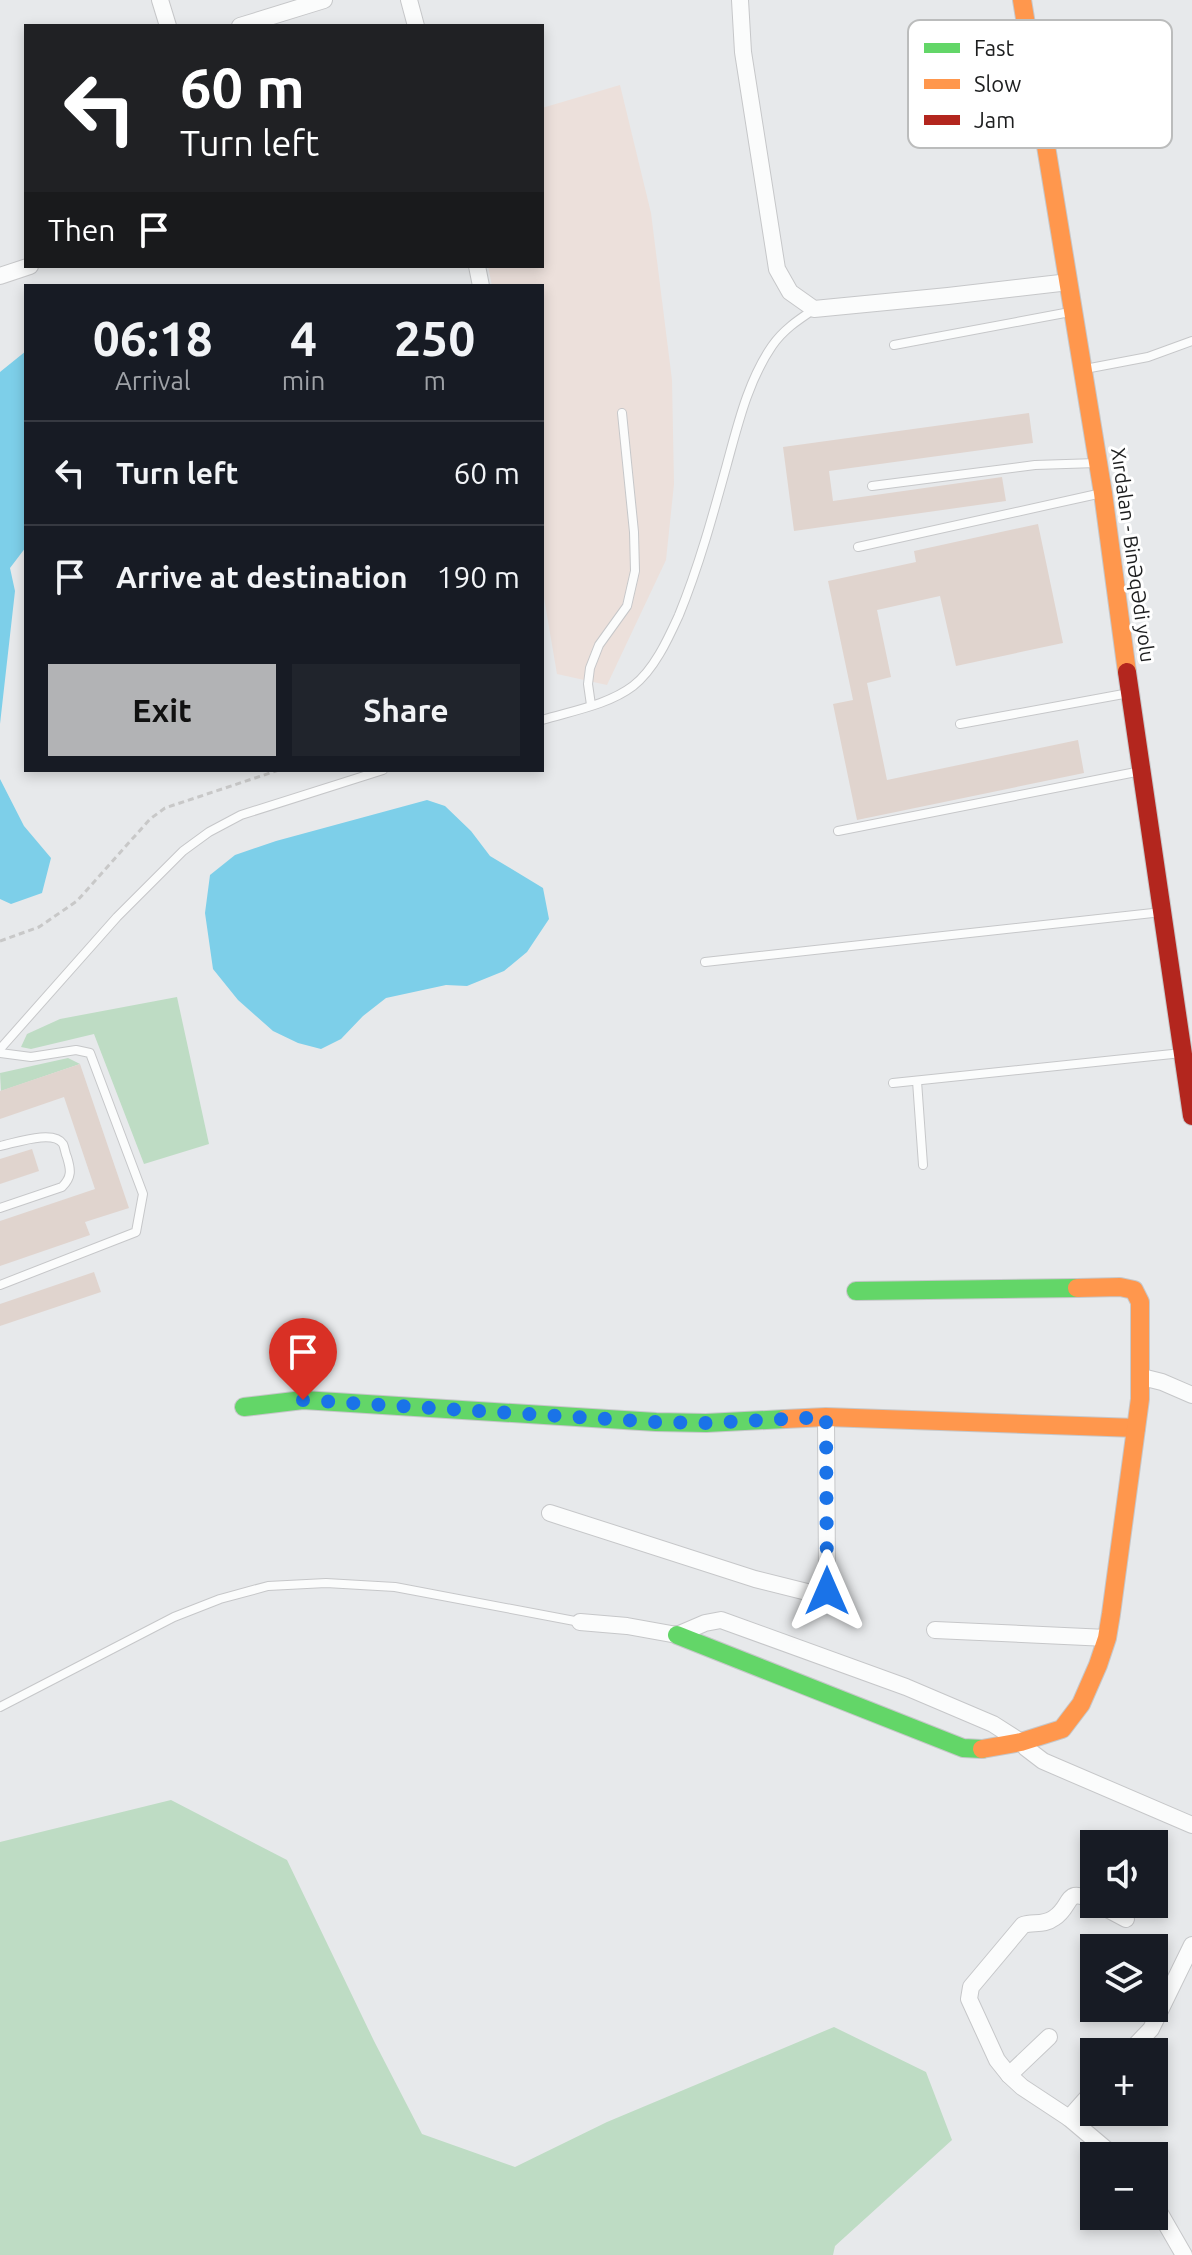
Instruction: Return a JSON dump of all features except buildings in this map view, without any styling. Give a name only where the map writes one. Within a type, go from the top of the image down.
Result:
[{"type":"street","points":[[160,0],[167,24]]},
{"type":"street","points":[[246,24],[324,0]]},
{"type":"street","points":[[409,0],[415,24]]},
{"type":"street","points":[[740,0],[743,52],[777,269],[790,292],[814,309],[1069,282]]},
{"type":"street","name":"Xırdalan - Binəqədi yolu","points":[[1022,0],[1025,20]]},
{"type":"street","name":"Xırdalan - Binəqədi yolu","points":[[1047,148],[1103,493],[1192,1116]]},
{"type":"street","points":[[0,276],[24,268]]},
{"type":"street","points":[[580,1622],[677,1635],[963,1748],[981,1749],[1021,1742],[1062,1729],[1081,1704],[1107,1638],[1142,1377],[1140,1302],[1134,1290],[1120,1287],[856,1291]]},
{"type":"street","points":[[1142,1377],[1192,1395]]},
{"type":"street","points":[[244,1407],[303,1400],[693,1423],[826,1417],[1136,1428]]},
{"type":"street","points":[[550,1513],[755,1579],[823,1596],[827,1591],[826,1417]]},
{"type":"street","points":[[677,1635],[721,1620],[906,1687],[993,1724],[1043,1761],[1192,1825]]},
{"type":"street","points":[[935,1630],[1107,1638]]},
{"type":"street","points":[[1080,1896],[1070,1897],[1055,1918],[1023,1925],[971,1987],[969,1999],[997,2060],[1009,2075],[1097,2142]]},
{"type":"street","points":[[1142,2038],[1151,2029],[1192,1945]]},
{"type":"street","points":[[1009,2075],[1049,2037]]},
{"type":"street","points":[[1069,2118],[1080,2106]]},
{"type":"street","points":[[1168,2227],[1184,2255]]},
{"type":"lane","points":[[544,719],[615,696],[633,686],[644,675],[670,634],[704,548],[741,413],[756,372],[787,328],[814,309]]},
{"type":"lane","points":[[894,345],[1074,311]]},
{"type":"lane","points":[[1084,369],[1148,357],[1192,341]]},
{"type":"lane","points":[[591,705],[588,684],[590,668],[599,645],[627,606],[635,571],[622,413]]},
{"type":"lane","points":[[872,486],[1035,465],[1098,463]]},
{"type":"lane","points":[[858,547],[1103,493]]},
{"type":"lane","points":[[960,724],[1130,693]]},
{"type":"lane","points":[[838,831],[1141,771]]},
{"type":"lane","points":[[0,1051],[117,917],[183,851],[209,832],[241,815],[377,772]]},
{"type":"lane","points":[[705,962],[1162,912]]},
{"type":"lane","points":[[0,1051],[31,1057],[76,1050],[90,1053],[143,1194],[136,1232],[0,1285]]},
{"type":"lane","points":[[893,1083],[1183,1053]]},
{"type":"lane","points":[[917,1081],[923,1165]]},
{"type":"lane","points":[[0,1146],[54,1137],[62,1143],[70,1170],[69,1180],[62,1187],[0,1208]]},
{"type":"lane","points":[[0,1707],[174,1617],[220,1599],[268,1586],[326,1583],[395,1587],[580,1622]]},
{"type":"path","points":[[0,941],[39,927],[77,901],[150,819],[165,808],[273,772]]},
{"type":"shaded area","points":[[620,85],[651,213],[672,380],[674,484],[666,560],[607,685],[557,674],[544,598],[544,284],[492,284],[488,268],[544,268],[544,107]]},
{"type":"green space","points":[[177,997],[209,1144],[144,1164],[94,1034],[31,1049],[21,1047],[27,1034],[60,1019]]},
{"type":"green space","points":[[68,1058],[80,1064],[1,1091],[0,1073]]},
{"type":"green space","points":[[171,1800],[287,1860],[422,2134],[515,2167],[607,2122],[834,2027],[926,2072],[952,2140],[835,2246],[833,2255],[0,2255],[0,1842]]},
{"type":"water","points":[[24,353],[24,550],[10,568],[15,591],[0,724],[0,372]]},
{"type":"water","points":[[0,779],[24,826],[51,858],[42,893],[11,904],[0,899]]},
{"type":"water","points":[[427,800],[445,806],[471,831],[490,856],[543,888],[549,919],[527,952],[504,971],[467,986],[446,985],[386,998],[341,1039],[321,1049],[298,1043],[273,1031],[238,1000],[213,969],[205,913],[210,875],[235,855]]},
{"type":"traffic: fast","points":[[856,1291],[1077,1288]]},
{"type":"traffic: fast","points":[[244,1407],[303,1400],[656,1422],[785,1419]]},
{"type":"traffic: fast","points":[[677,1635],[963,1748],[982,1749]]},
{"type":"traffic: slow","points":[[1022,0],[1025,20]]},
{"type":"traffic: slow","points":[[1046,148],[1103,493],[1127,672]]},
{"type":"traffic: slow","points":[[982,1749],[1021,1742],[1062,1729],[1081,1704],[1107,1638],[1140,1399],[1140,1302],[1134,1290],[1120,1287],[1077,1288]]},
{"type":"traffic: slow","points":[[785,1419],[826,1417],[1136,1428]]},
{"type":"traffic: jam","points":[[1127,672],[1192,1116]]},
{"type":"route","points":[[303,1400],[656,1422],[706,1423],[826,1417],[827,1591]]}]
